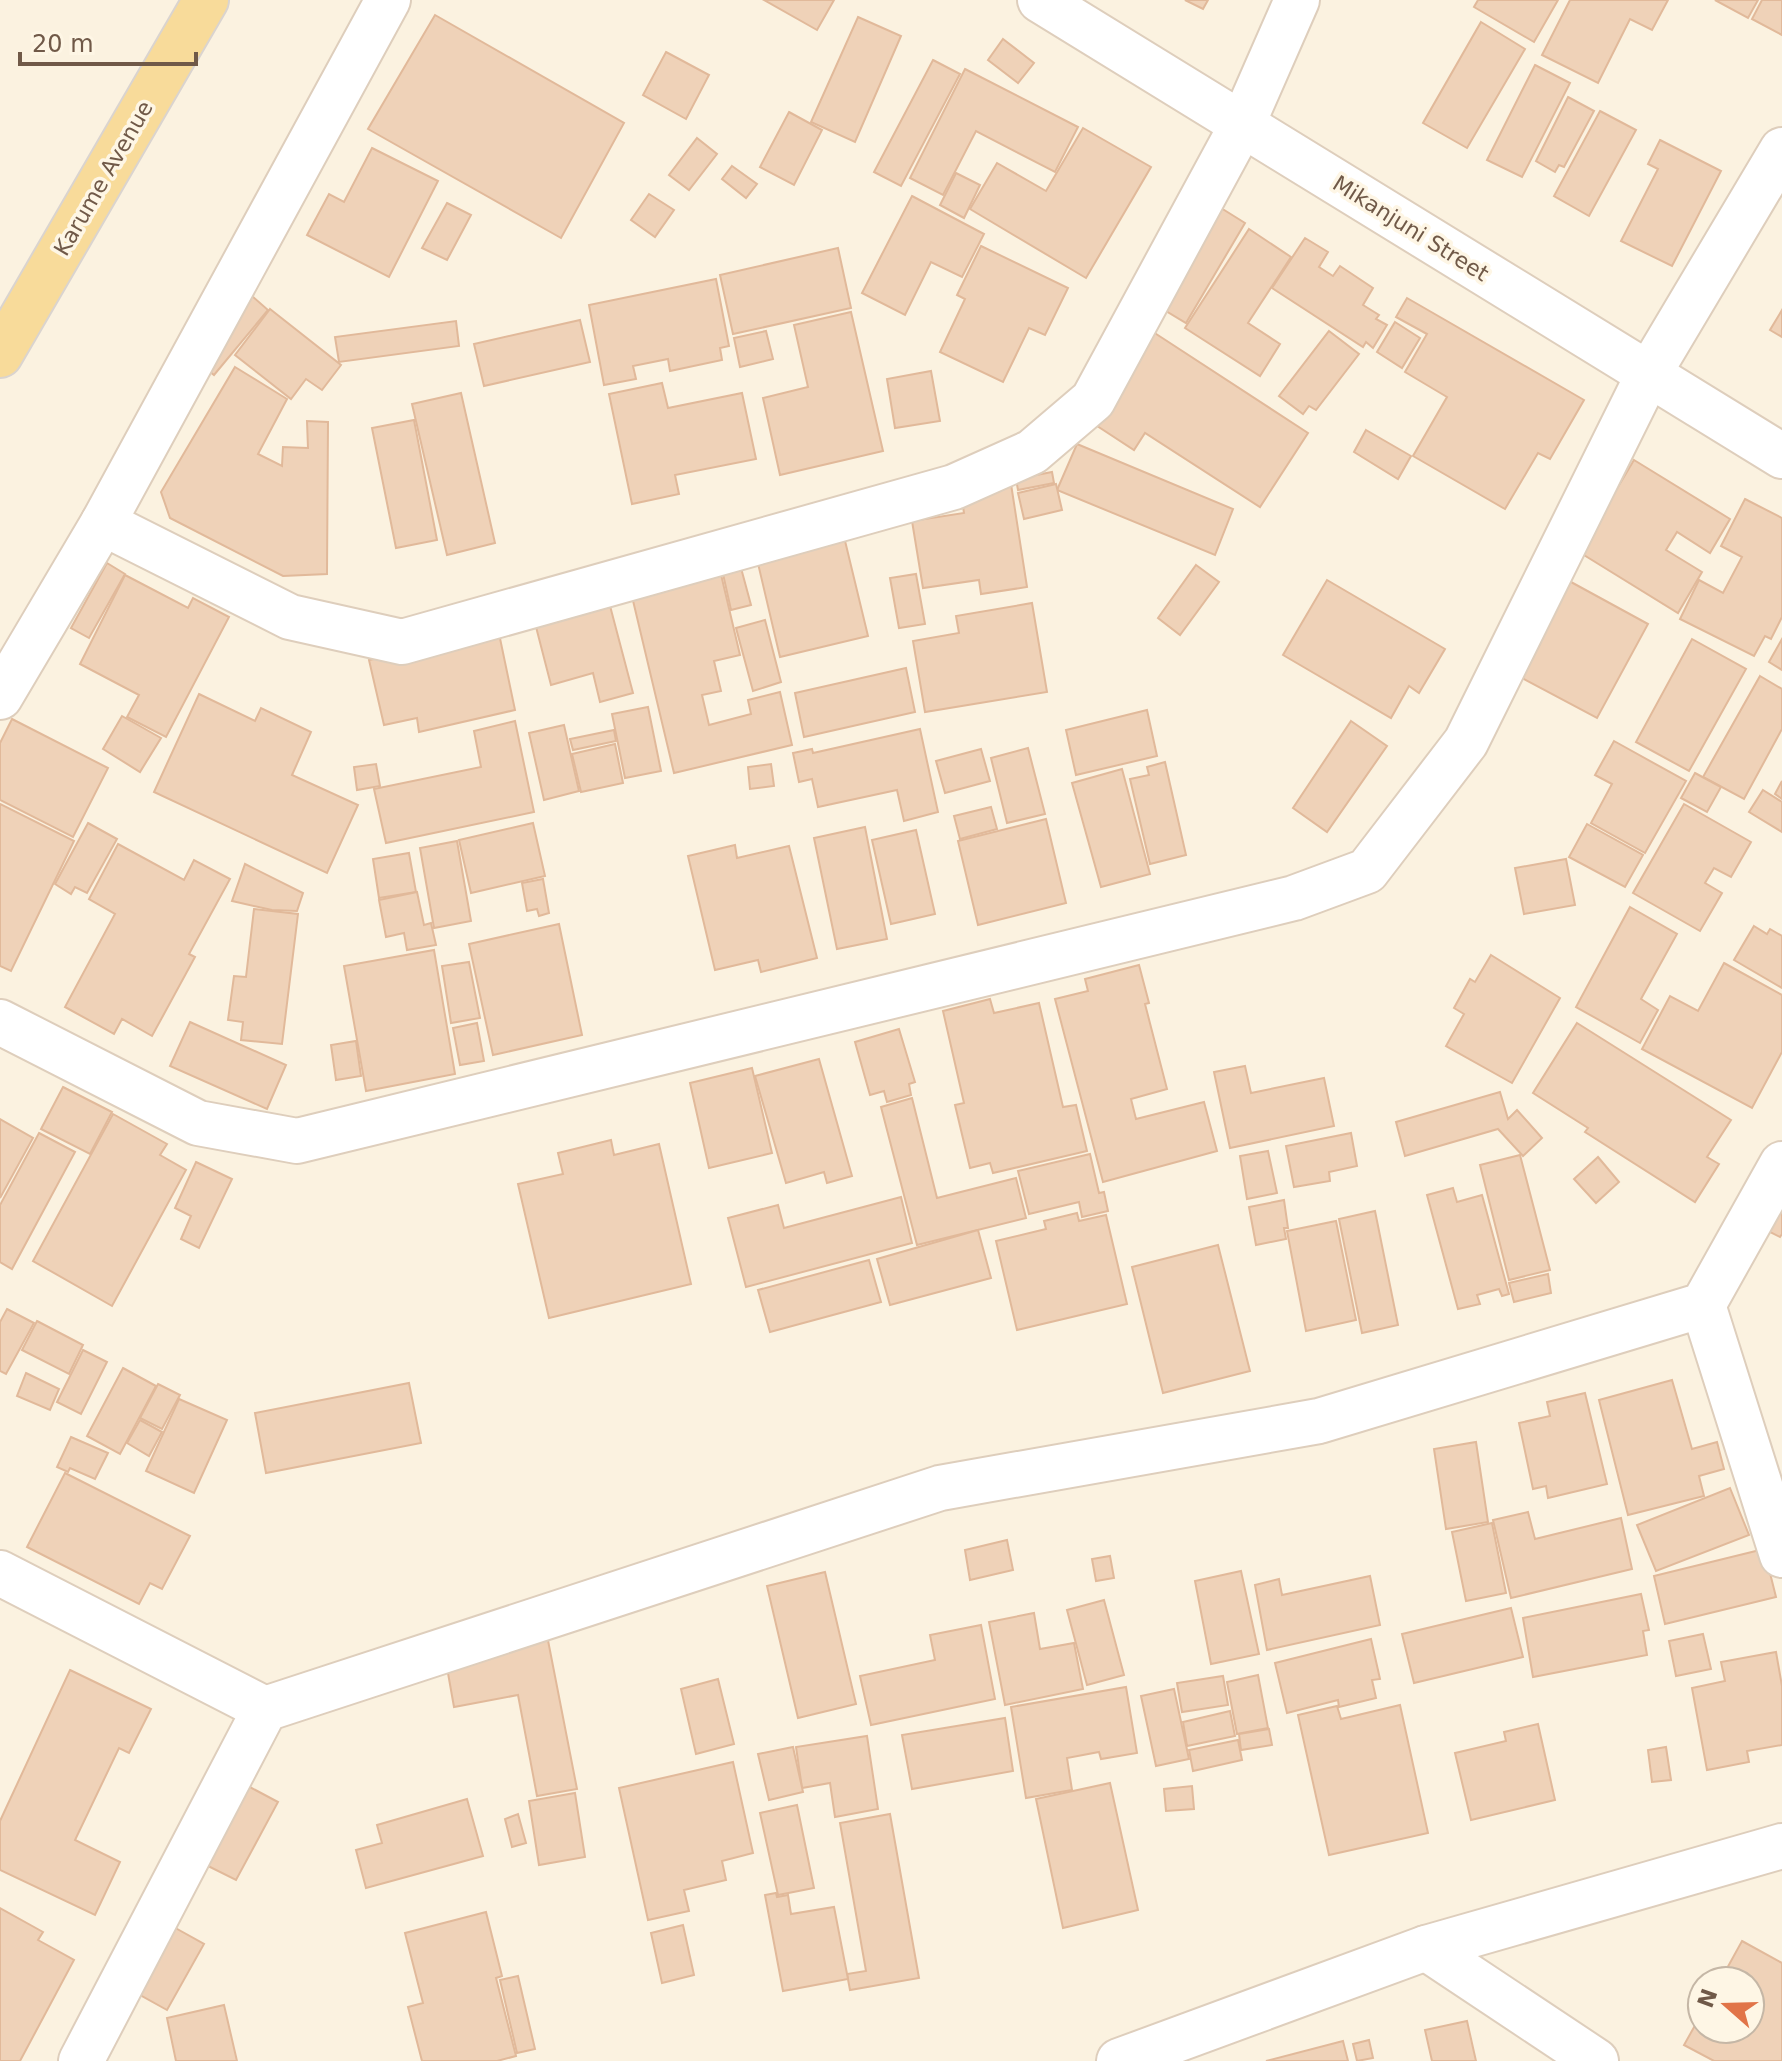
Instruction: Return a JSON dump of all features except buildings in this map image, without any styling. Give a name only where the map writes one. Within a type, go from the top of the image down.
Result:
[{"type":"main road","name":"Karume Avenue","points":[[0,355],[206,0]]},
{"type":"street","points":[[0,697],[103,523],[388,0]]},
{"type":"street","name":"Mikanjuni Street","points":[[1040,0],[1782,456]]},
{"type":"street","points":[[103,523],[290,617],[402,642],[954,487],[1032,452],[1093,400],[1243,123],[1297,0]]},
{"type":"street","points":[[0,1022],[198,1123],[297,1141],[1294,898],[1367,871],[1466,742],[1648,375],[1782,150]]},
{"type":"street","points":[[81,2061],[265,1709],[940,1488],[1319,1421],[1703,1305],[1782,1164]]},
{"type":"street","points":[[1703,1305],[1782,1555]]},
{"type":"street","points":[[0,1573],[265,1709]]},
{"type":"street","points":[[1119,2061],[1426,1948],[1782,1846]]},
{"type":"street","points":[[1426,1948],[1596,2061]]}]
